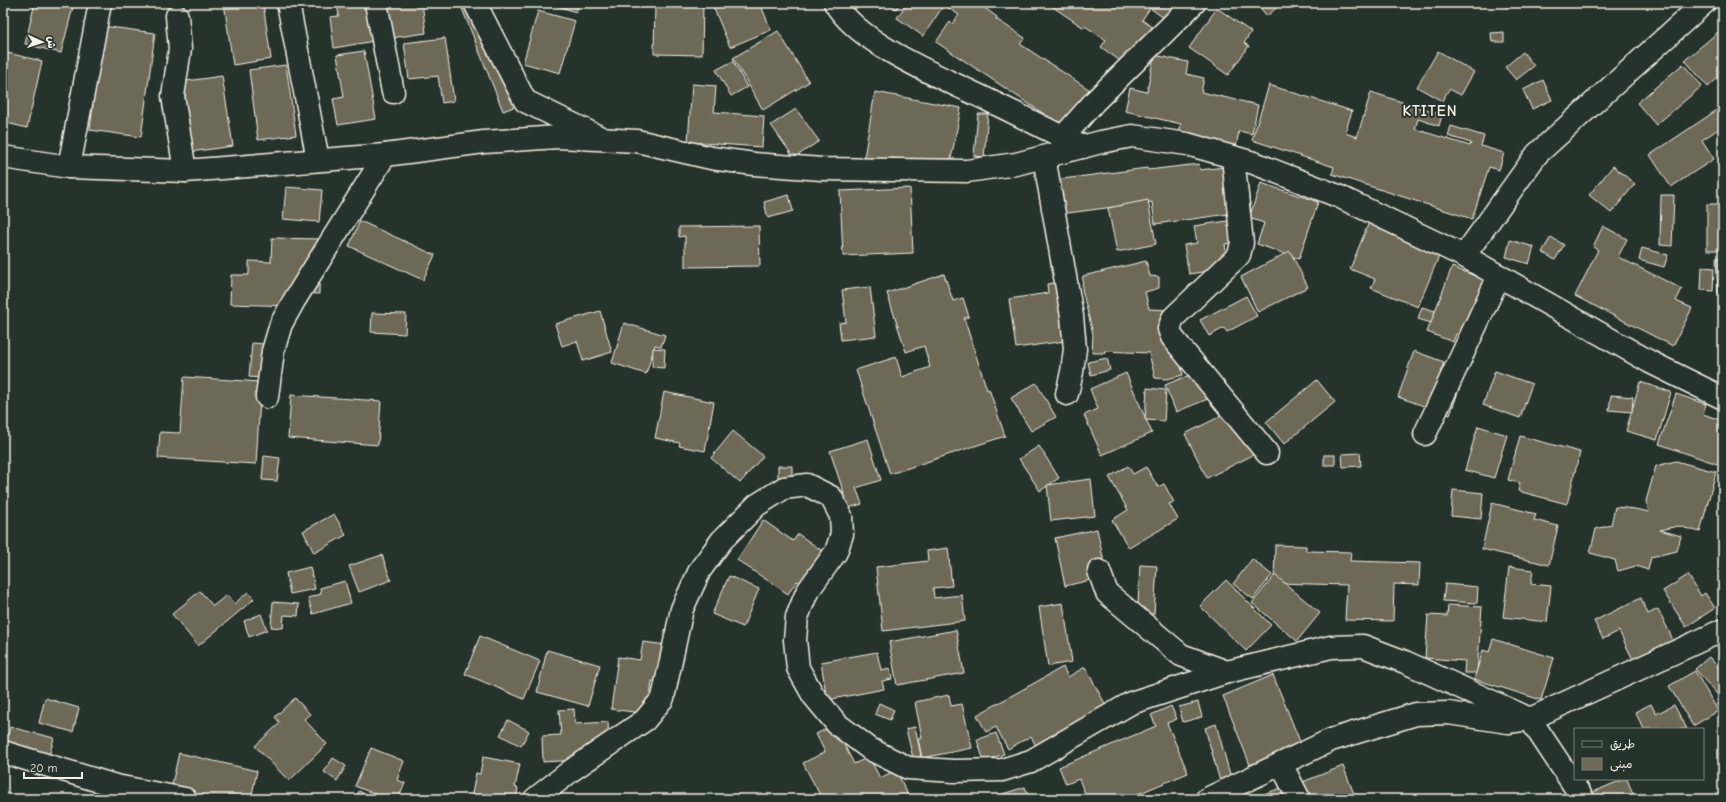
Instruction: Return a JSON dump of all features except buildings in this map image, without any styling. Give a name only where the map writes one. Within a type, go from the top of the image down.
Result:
[{"type":"street","points":[[69,166],[100,3]]},
{"type":"street","points":[[288,3],[318,160]]},
{"type":"street","points":[[376,3],[394,92]]},
{"type":"street","points":[[475,3],[525,101],[602,139]]},
{"type":"street","points":[[835,3],[838,8],[863,33],[906,61],[1083,147]]},
{"type":"street","points":[[1063,137],[1096,101],[1194,3]]},
{"type":"street","points":[[1464,256],[1537,154],[1704,3]]},
{"type":"street","points":[[177,16],[180,49],[173,96],[185,170]]},
{"type":"street","points":[[3,157],[69,166],[185,170],[385,155],[484,142],[558,138],[637,141],[718,159],[822,169],[967,171],[1016,164],[1132,136],[1187,144],[1254,163],[1338,196],[1464,256],[1650,362],[1723,398]]},
{"type":"street","points":[[267,397],[273,351],[281,324],[385,155]]},
{"type":"street","points":[[1044,157],[1072,316],[1075,349],[1067,394]]},
{"type":"street","points":[[1233,157],[1242,243],[1239,255],[1173,318],[1169,329],[1172,337],[1268,452]]},
{"type":"street","points":[[1425,434],[1499,276]]},
{"type":"street","points":[[535,799],[572,770],[645,720],[662,698],[682,609],[700,570],[722,540],[757,505],[784,488],[808,485],[831,496],[841,516],[842,534],[836,552],[807,592],[797,617],[795,640],[798,668],[813,695],[837,724],[870,750],[908,768],[954,771],[1002,770],[1031,761],[1131,702],[1228,672],[1331,647],[1363,646],[1405,662],[1530,719],[1583,799]]},
{"type":"street","points":[[1099,571],[1106,593],[1181,655],[1228,672]]},
{"type":"street","points":[[1207,799],[1331,740],[1416,714],[1448,713],[1508,722],[1530,719],[1723,630]]},
{"type":"street","points":[[3,752],[116,786],[185,799]]},
{"type":"street","points":[[1281,764],[1298,799]]},
{"type":"district","name":"KTITEN","points":[[1430,111]]}]
